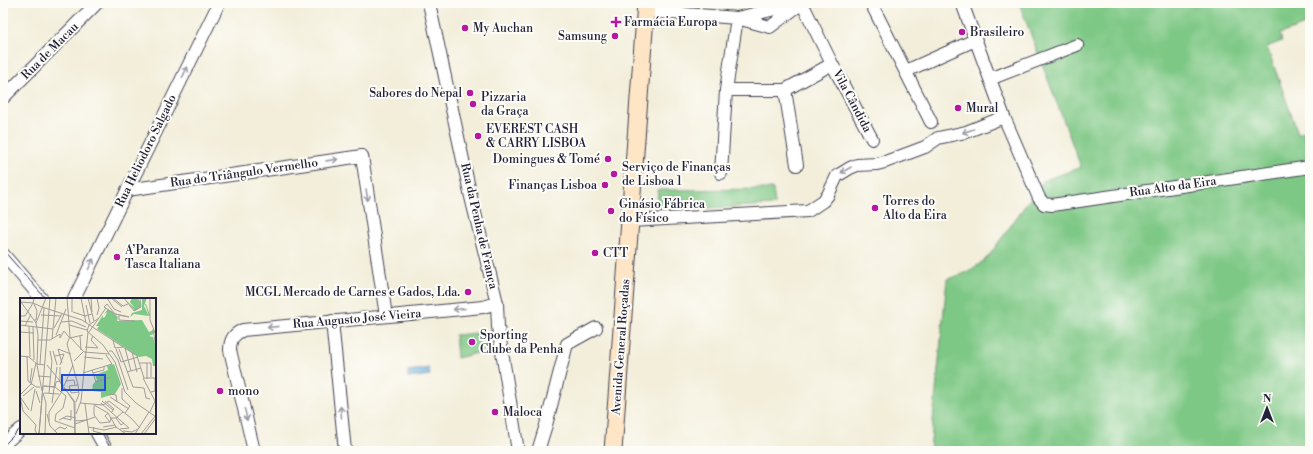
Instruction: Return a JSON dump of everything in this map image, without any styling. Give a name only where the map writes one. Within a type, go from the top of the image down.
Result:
[{"type":"street","name":"Rua de Macau","points":[[3,98],[97,3]]},
{"type":"street","name":"Rua Heliodoro Salgado","points":[[74,298],[219,3]]},
{"type":"street","name":"Rua da Penha de França","points":[[429,3],[471,197],[497,303],[498,327],[518,451]]},
{"type":"street","name":"Vila Cândida","points":[[646,7],[737,18],[801,3],[872,139]]},
{"type":"street","points":[[871,3],[932,122]]},
{"type":"street","points":[[630,221],[808,212],[823,201],[828,195],[837,176],[856,165],[885,162],[925,147],[938,138],[966,132],[1004,117],[962,3]]},
{"type":"street","name":"Avenida General Roçadas","points":[[613,451],[646,7]]},
{"type":"street","points":[[721,173],[726,90],[737,18]]},
{"type":"street","points":[[906,71],[975,40]]},
{"type":"street","points":[[990,79],[1077,45]]},
{"type":"street","name":"Vila Cândida","points":[[726,90],[785,90],[832,64]]},
{"type":"street","points":[[785,90],[797,165]]},
{"type":"street","name":"Rua Alto da Eira","points":[[1004,117],[1039,198],[1044,204],[1052,205],[1310,167]]},
{"type":"street","name":"Rua do Triângulo Vermelho","points":[[127,190],[362,156],[386,316]]},
{"type":"street","points":[[3,254],[41,298]]},
{"type":"street","name":"Rua Augusto José Vieira","points":[[254,451],[230,350],[232,337],[238,332],[243,330],[483,307],[497,303]]},
{"type":"street","points":[[332,321],[345,451]]},
{"type":"street","points":[[538,451],[567,344],[596,328]]},
{"type":"street","points":[[3,445],[20,431]]},
{"type":"street","points":[[98,434],[107,451]]},
{"type":"green space","points":[[1019,3],[1310,3],[1310,23],[1280,34],[1282,41],[1267,47],[1298,133],[1310,129],[1310,451],[930,451],[947,279],[969,271],[988,257],[1043,181],[1081,167]]},
{"type":"green space","points":[[773,189],[775,205],[668,210],[657,206],[658,190]]},
{"type":"green space","name":"Sporting Clube da Penha","points":[[487,332],[489,350],[457,358],[455,335]]},
{"type":"water","points":[[429,368],[430,375],[408,378],[408,371]]},
{"type":"tram line","points":[[3,250],[45,298]]},
{"type":"tram line","points":[[3,446],[20,429]]},
{"type":"tram line","points":[[103,434],[112,451]]},
{"type":"place","name":"Farmácia Europa","points":[[616,22]]},
{"type":"place","name":"My Auchan","points":[[465,28]]},
{"type":"place","name":"Brasileiro","points":[[962,32]]},
{"type":"place","name":"Samsung","points":[[615,36]]},
{"type":"place","name":"Sabores do Nepal","points":[[470,93]]},
{"type":"place","name":"Pizzaria da Graça","points":[[473,104]]},
{"type":"place","name":"Mural","points":[[958,108]]},
{"type":"place","name":"EVEREST CASH & CARRY LISBOA","points":[[478,136]]},
{"type":"place","name":"Domingues & Tomé","points":[[608,159]]},
{"type":"place","name":"Serviço de Finanças de Lisboa 1","points":[[614,174]]},
{"type":"place","name":"Finanças Lisboa","points":[[605,185]]},
{"type":"place","name":"Torres do Alto da Eira","points":[[875,208]]},
{"type":"place","name":"Ginásio Fábrica do Físico","points":[[611,211]]},
{"type":"place","name":"CTT","points":[[595,253]]},
{"type":"place","name":"A’Paranza Tasca Italiana","points":[[117,257]]},
{"type":"place","name":"MCGL Mercado de Carnes e Gados, Lda.","points":[[468,292]]},
{"type":"place","name":"Sporting Clube da Penha","points":[[472,342]]},
{"type":"place","name":"mono","points":[[220,391]]},
{"type":"place","name":"Maloca","points":[[495,412]]}]
